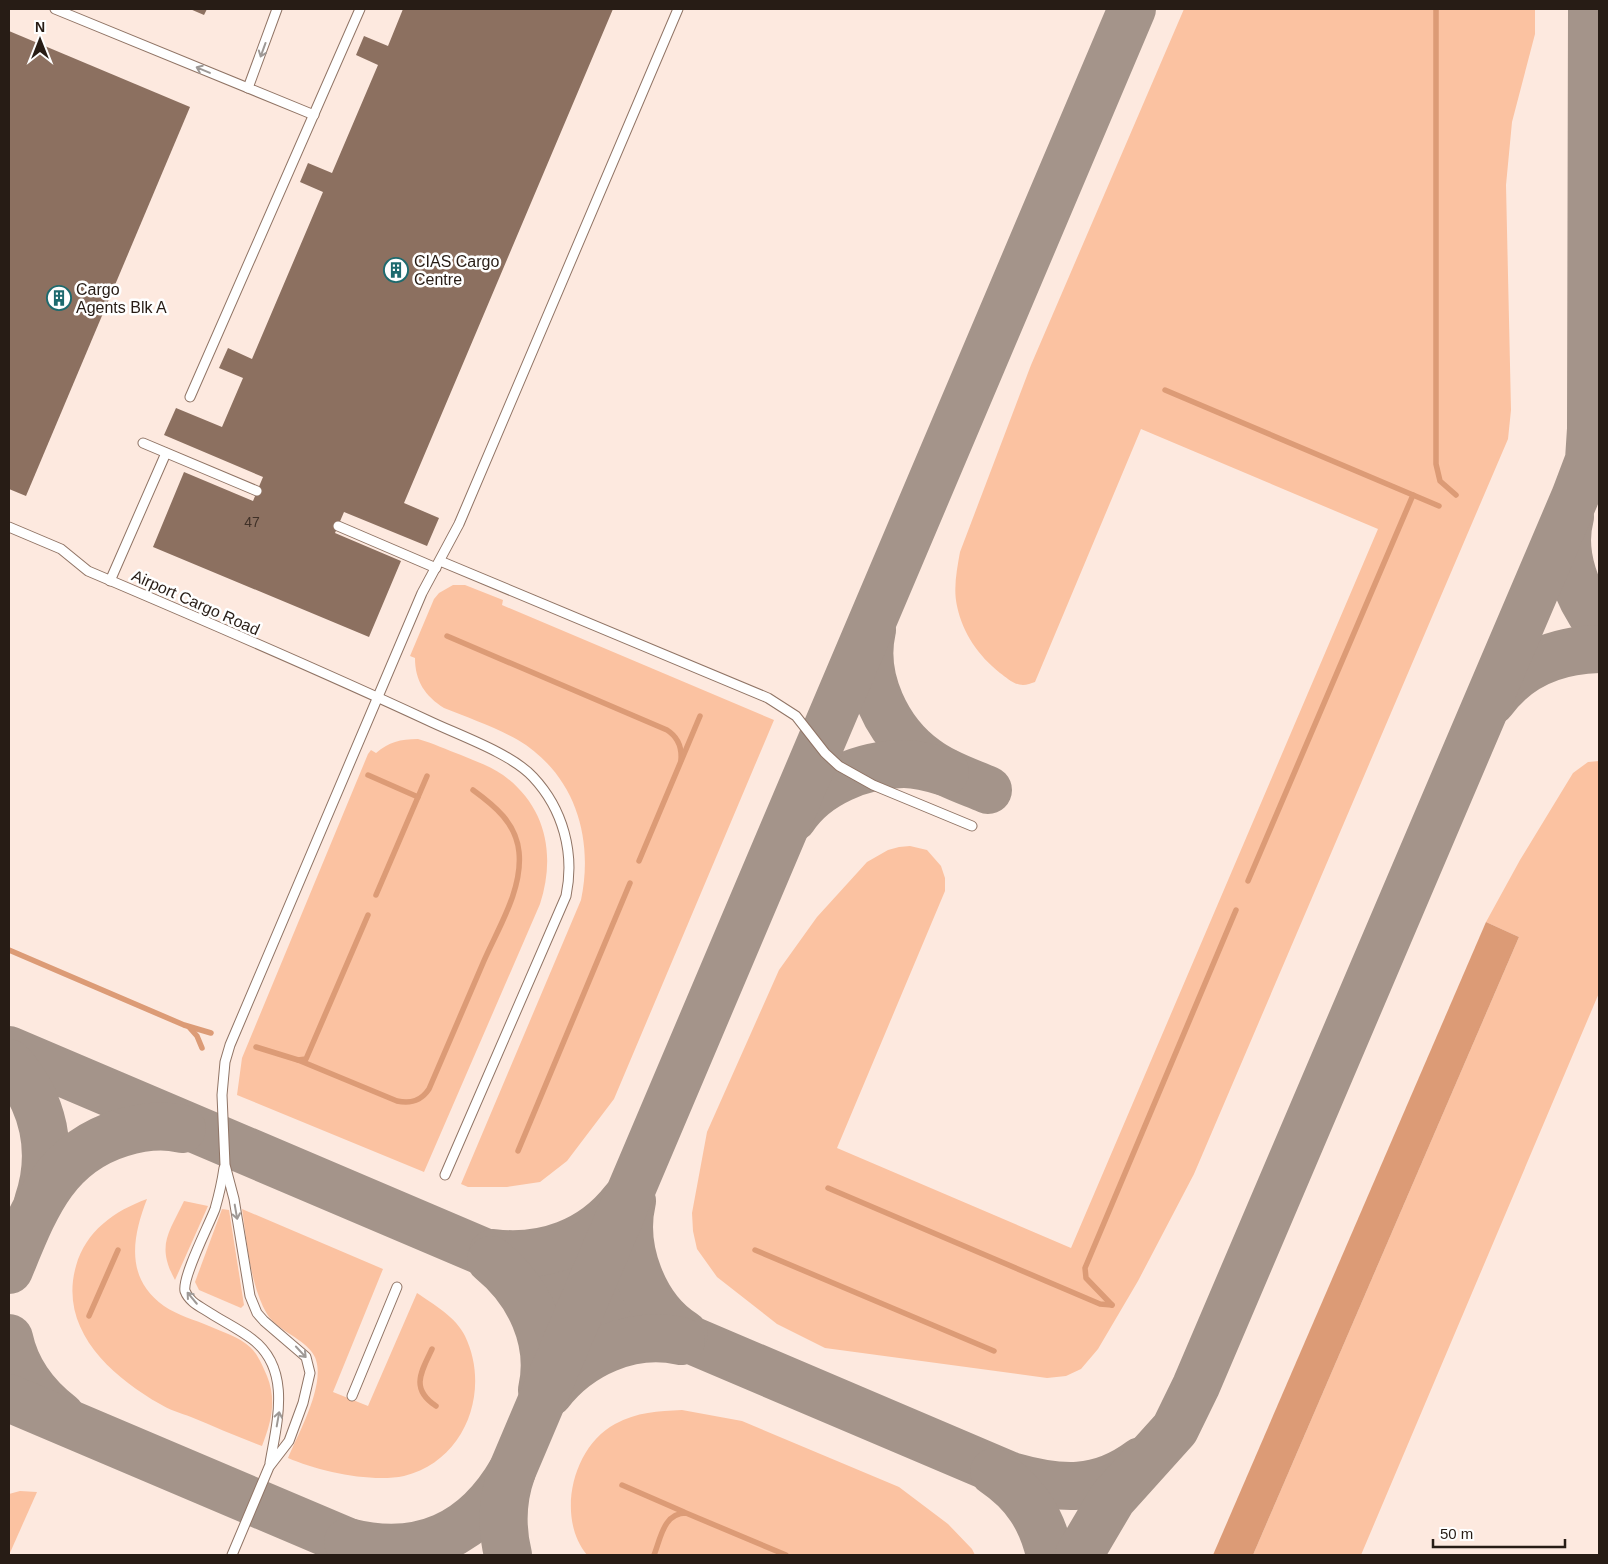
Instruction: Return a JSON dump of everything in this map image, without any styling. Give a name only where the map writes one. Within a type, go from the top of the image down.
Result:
[{"type":"lane","points":[[55,9],[314,114]]},
{"type":"lane","points":[[248,88],[277,9]]},
{"type":"lane","points":[[190,397],[360,9]]},
{"type":"lane","points":[[269,1467],[289,1440],[309,1381],[309,1365],[306,1357],[300,1350],[264,1321],[254,1306],[234,1199],[225,1165],[222,1095],[225,1062],[230,1045],[377,697],[422,593],[459,524],[678,9]]},
{"type":"lane","points":[[143,443],[257,492]]},
{"type":"lane","points":[[110,580],[166,453]]},
{"type":"lane","name":"Airport Cargo Road","points":[[9,526],[61,549],[88,571],[377,697],[512,760],[532,776],[546,793],[556,810],[568,845],[570,880],[562,909],[446,1175]]},
{"type":"lane","points":[[338,526],[438,564],[768,698],[796,716],[824,753],[839,766],[873,785],[972,826]]},
{"type":"lane","points":[[225,1165],[214,1210],[187,1277],[185,1290],[192,1302],[252,1339],[269,1358],[276,1376],[280,1409],[269,1467],[232,1555]]},
{"type":"lane","points":[[352,1396],[397,1287]]},
{"type":"shaded area","points":[[1184,9],[1535,9],[1535,34],[1512,122],[1506,185],[1511,410],[1508,439],[1194,1174],[1138,1281],[1098,1349],[1081,1369],[1066,1376],[1047,1378],[825,1348],[777,1324],[717,1277],[697,1249],[693,1231],[692,1213],[707,1132],[779,970],[817,917],[867,862],[888,850],[899,847],[910,846],[927,850],[941,866],[945,878],[945,891],[837,1148],[1071,1248],[1378,529],[1141,429],[1035,682],[1020,685],[1000,673],[978,651],[963,626],[955,592],[960,552],[1031,365]]},
{"type":"shaded area","points":[[453,585],[465,585],[503,600],[502,605],[774,720],[614,1099],[567,1161],[540,1182],[507,1187],[468,1187],[461,1184],[581,900],[585,854],[582,831],[576,810],[566,789],[554,771],[538,754],[518,740],[444,708],[426,693],[419,681],[415,658],[410,656],[434,599],[439,593]]},
{"type":"shaded area","points":[[418,739],[488,766],[518,787],[538,817],[544,833],[547,850],[545,886],[540,904],[424,1172],[237,1095],[242,1058],[368,754],[371,750],[376,753],[395,742]]},
{"type":"shaded area","points":[[1599,761],[1599,993],[1361,1555],[1253,1555],[1519,937],[1486,922],[1520,860],[1573,773],[1588,762]]},
{"type":"shaded area","points":[[1486,922],[1519,937],[1253,1555],[1213,1555]]},
{"type":"shaded area","points":[[147,1199],[138,1228],[135,1257],[143,1283],[151,1295],[164,1306],[180,1315],[246,1343],[255,1353],[267,1376],[272,1394],[272,1412],[262,1446],[167,1408],[142,1393],[107,1365],[93,1348],[82,1330],[75,1310],[72,1289],[76,1266],[81,1254],[87,1242],[103,1224],[123,1210]]},
{"type":"shaded area","points":[[184,1201],[208,1206],[175,1280],[166,1257],[167,1239]]},
{"type":"shaded area","points":[[222,1209],[229,1210],[244,1305],[241,1308],[199,1290],[195,1282]]},
{"type":"shaded area","points":[[242,1209],[383,1269],[333,1392],[368,1406],[417,1293],[444,1311],[461,1329],[472,1357],[475,1379],[473,1400],[468,1421],[457,1439],[443,1455],[425,1468],[404,1476],[391,1478],[361,1477],[329,1471],[288,1458],[316,1389],[318,1374],[316,1361],[306,1346],[271,1320],[261,1303],[250,1263]]},
{"type":"shaded area","points":[[682,1410],[742,1421],[899,1487],[948,1524],[972,1549],[975,1555],[587,1555],[578,1540],[572,1522],[571,1503],[573,1484],[579,1466],[588,1449],[600,1435],[623,1420],[648,1413]]},
{"type":"shaded area","points":[[20,1491],[37,1492],[9,1555],[9,1494]]},
{"type":"building","points":[[190,9],[207,9],[204,15]]},
{"type":"building","name":"CIAS Cargo Centre","points":[[403,9],[613,9],[404,503],[439,518],[427,546],[344,512],[335,533],[401,561],[369,637],[153,547],[184,472],[253,501],[263,477],[164,435],[176,408],[222,427],[243,378],[219,368],[228,348],[252,359],[323,192],[300,182],[308,163],[332,173],[378,65],[356,55],[364,36],[388,46]]},
{"type":"building","name":"Cargo Agents Blk A","points":[[9,31],[190,107],[26,496],[9,489]]},
{"type":"waterway","points":[[1436,9],[1436,464],[1440,481],[1456,495]]},
{"type":"waterway","points":[[1165,390],[1439,506]]},
{"type":"waterway","points":[[1248,881],[1413,495]]},
{"type":"waterway","points":[[447,636],[667,730],[678,743],[681,751],[681,760]]},
{"type":"waterway","points":[[639,861],[700,716]]},
{"type":"waterway","points":[[368,775],[418,797]]},
{"type":"waterway","points":[[376,895],[427,776]]},
{"type":"waterway","points":[[298,1060],[397,1101],[415,1101],[429,1089],[508,909],[517,881],[519,852],[514,832],[503,816],[473,790]]},
{"type":"waterway","points":[[518,1151],[630,883]]},
{"type":"waterway","points":[[1112,1305],[1086,1278],[1085,1268],[1236,910]]},
{"type":"waterway","points":[[256,1047],[298,1060],[306,1059],[368,915]]},
{"type":"waterway","points":[[9,950],[184,1025],[211,1033]]},
{"type":"waterway","points":[[189,1027],[197,1036],[202,1048]]},
{"type":"waterway","points":[[828,1188],[1100,1304],[1112,1305]]},
{"type":"waterway","points":[[89,1316],[118,1250]]},
{"type":"waterway","points":[[755,1250],[994,1351]]},
{"type":"waterway","points":[[432,1349],[424,1365],[420,1387],[428,1400],[436,1406]]},
{"type":"waterway","points":[[622,1485],[684,1512]]},
{"type":"waterway","points":[[654,1555],[664,1527],[673,1517],[686,1513],[786,1555]]},
{"type":"taxiway","points":[[508,1555],[504,1534],[504,1502],[512,1471],[1132,9]]},
{"type":"taxiway","points":[[1079,1555],[1112,1499],[1175,1429],[1196,1386],[1575,497],[1589,460],[1591,429],[1592,9]]},
{"type":"taxiway","points":[[1570,517],[1567,545],[1572,574],[1584,601],[1599,625]]},
{"type":"taxiway","points":[[872,630],[870,667],[874,685],[880,702],[900,735],[912,748],[933,765],[988,790]]},
{"type":"taxiway","points":[[1492,701],[1502,688],[1514,678],[1540,662],[1568,652],[1599,649]]},
{"type":"taxiway","points":[[793,818],[814,795],[827,786],[857,772],[888,765],[904,764],[920,765],[945,772]]},
{"type":"taxiway","points":[[9,1050],[1011,1476],[1046,1484],[1078,1486],[1094,1484],[1109,1479],[1141,1461]]},
{"type":"taxiway","points":[[9,1063],[31,1094],[43,1128],[46,1146],[46,1165],[38,1202]]},
{"type":"taxiway","points":[[9,1270],[37,1206],[62,1170],[78,1155],[98,1142],[121,1133],[159,1126],[182,1129]]},
{"type":"taxiway","points":[[493,1253],[530,1253],[566,1245],[597,1227],[624,1201]]},
{"type":"taxiway","points":[[632,1201],[629,1219],[630,1238],[638,1275],[657,1309],[684,1334]]},
{"type":"taxiway","points":[[491,1260],[517,1286],[535,1318],[541,1335],[544,1353],[545,1371],[542,1390]]},
{"type":"taxiway","points":[[9,1338],[16,1361],[28,1382],[43,1400],[61,1416]]},
{"type":"taxiway","points":[[549,1393],[575,1367],[608,1348],[625,1342],[644,1339],[662,1338],[681,1341]]},
{"type":"taxiway","points":[[9,1398],[379,1555]]},
{"type":"taxiway","points":[[348,1542],[374,1547],[399,1548],[422,1544],[443,1537],[463,1526],[481,1512],[512,1471]]},
{"type":"taxiway","points":[[994,1472],[1015,1489],[1031,1508],[1047,1542],[1050,1555]]},
{"type":"place","name":"CIAS Cargo Centre","points":[[396,270]]},
{"type":"place","name":"Cargo Agents Blk A","points":[[59,298]]}]
